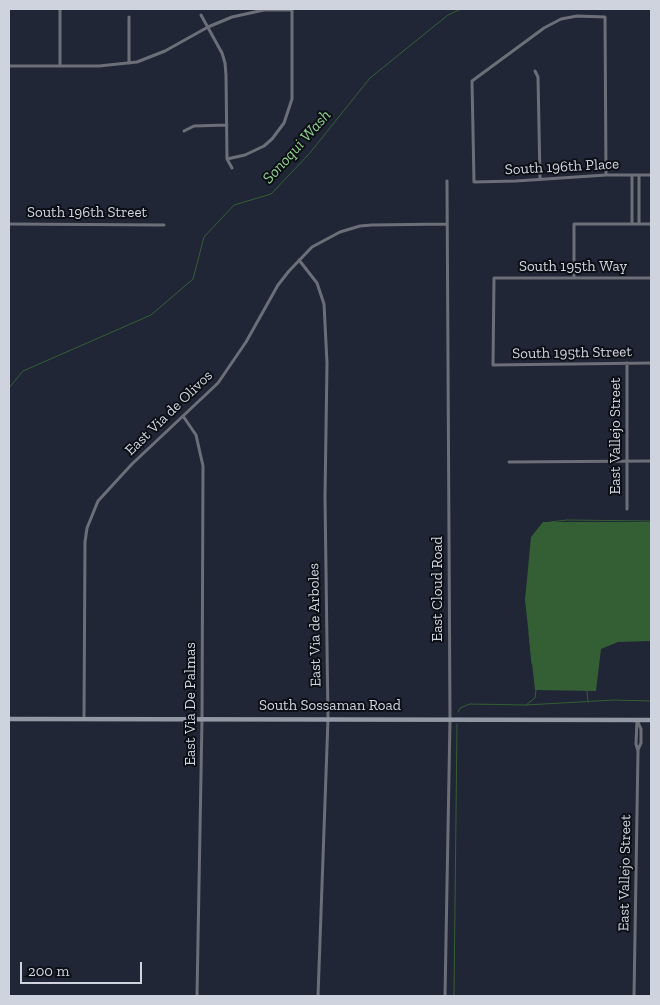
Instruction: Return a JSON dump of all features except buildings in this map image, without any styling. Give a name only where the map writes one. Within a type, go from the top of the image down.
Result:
[{"type":"main road","name":"South Sossaman Road","points":[[9,719],[651,720]]},
{"type":"street","points":[[60,9],[60,66]]},
{"type":"street","points":[[9,66],[99,66],[129,63],[155,56],[208,27],[232,17],[254,11],[292,9],[292,99],[284,123],[264,146],[245,155],[227,158]]},
{"type":"street","points":[[201,15],[222,53],[226,75],[227,158],[232,168]]},
{"type":"street","name":"South 196th Place","points":[[606,175],[605,17],[577,16],[561,19],[544,28],[472,81],[474,182],[606,175],[651,175]]},
{"type":"street","points":[[128,17],[129,63]]},
{"type":"street","points":[[535,71],[538,77],[540,179]]},
{"type":"street","points":[[184,131],[194,126],[227,125]]},
{"type":"street","points":[[632,175],[632,224]]},
{"type":"street","points":[[639,175],[639,224]]},
{"type":"street","name":"East Cloud Road","points":[[445,996],[450,719],[447,181]]},
{"type":"street","points":[[632,190],[639,190]]},
{"type":"street","name":"South 196th Street","points":[[9,224],[164,225]]},
{"type":"street","name":"East Via de Olivos","points":[[84,718],[85,542],[87,528],[98,501],[132,464],[218,383],[246,342],[278,285],[312,247],[340,232],[360,226],[372,224],[447,224]]},
{"type":"street","points":[[574,278],[574,224],[651,224]]},
{"type":"street","name":"East Via de Arboles","points":[[299,260],[317,284],[324,304],[327,363],[325,497],[328,719],[318,996]]},
{"type":"street","name":"South 195th Way","points":[[493,365],[494,278],[651,278]]},
{"type":"street","name":"East Vallejo Street","points":[[627,364],[628,509]]},
{"type":"street","name":"South 195th Street","points":[[493,365],[651,364]]},
{"type":"street","name":"East Via De Palmas","points":[[183,416],[196,435],[202,466],[202,719],[197,996]]},
{"type":"street","points":[[509,462],[651,461]]},
{"type":"street","name":"East Vallejo Street","points":[[634,996],[638,751],[641,743],[641,730],[637,720]]},
{"type":"shaded area","points":[[543,522],[651,522],[651,641],[618,642],[601,649],[596,691],[535,690],[525,600],[531,537]]},
{"type":"waterway","name":"Sonoqui Wash","points":[[9,388],[23,371],[151,315],[193,279],[204,237],[234,205],[271,194],[309,154],[370,78],[448,15],[461,9]]},
{"type":"waterway","points":[[550,522],[567,520],[651,521]]},
{"type":"waterway","points":[[529,633],[532,664]]},
{"type":"waterway","points":[[526,705],[535,698],[536,690]]},
{"type":"waterway","points":[[587,691],[588,702]]},
{"type":"waterway","points":[[458,712],[460,708],[470,704],[526,705],[614,700],[651,701]]},
{"type":"waterway","points":[[454,996],[457,724]]}]
